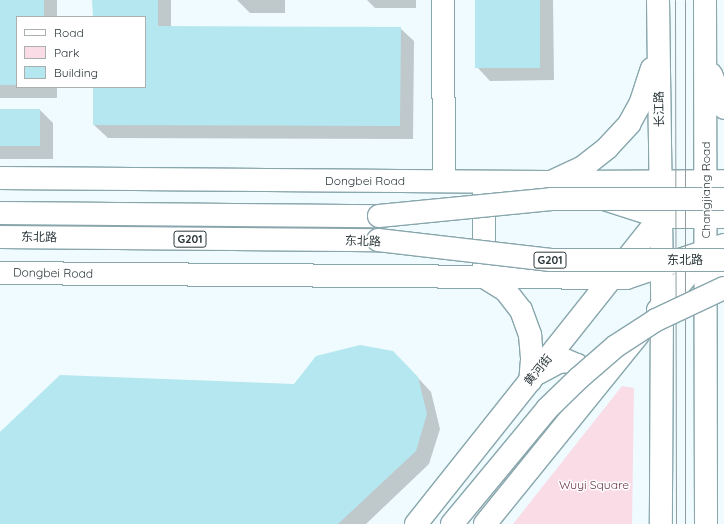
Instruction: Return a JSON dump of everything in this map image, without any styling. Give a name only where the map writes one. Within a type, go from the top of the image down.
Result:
[{"type":"main road","points":[[443,0],[444,181]]},
{"type":"main road","name":"长江路","points":[[658,0],[660,217]]},
{"type":"main road","name":"Changjiang Road","points":[[705,0],[706,56],[715,181],[715,217],[718,269],[706,524]]},
{"type":"main road","points":[[551,182],[583,167],[607,148],[628,124],[641,102],[658,40]]},
{"type":"main road","points":[[706,56],[724,108]]},
{"type":"main road","name":"Dongbei Road","points":[[0,178],[551,182],[660,217],[715,217]]},
{"type":"main road","points":[[484,181],[484,277],[506,291],[521,310],[530,335],[532,360],[530,381]]},
{"type":"main road","points":[[551,182],[715,181]]},
{"type":"main road","name":"东北路","points":[[0,213],[378,216],[551,199],[724,199]]},
{"type":"main road","points":[[660,217],[662,305],[661,524]]},
{"type":"main road","name":"黄河街","points":[[416,524],[530,381],[618,278],[660,217]]},
{"type":"main road","name":"东北路","points":[[0,237],[378,240],[551,260],[718,269]]},
{"type":"main road","points":[[661,272],[685,278],[718,269]]},
{"type":"main road","points":[[452,524],[542,414],[579,378],[616,346],[656,320],[718,269]]},
{"type":"main road","name":"Dongbei Road","points":[[0,273],[618,278],[661,272],[718,269]]},
{"type":"main road","points":[[485,524],[685,278]]},
{"type":"main road","points":[[530,381],[542,370],[559,362],[567,361],[577,365],[586,380],[586,389],[574,414]]},
{"type":"green space","name":"Wuyi Square","points":[[622,386],[634,388],[632,524],[513,524]]},
{"type":"building","points":[[0,0],[44,0],[44,16],[16,16],[16,85],[0,85]]},
{"type":"building","points":[[92,0],[158,0],[158,26],[401,27],[400,126],[93,125],[93,88],[146,88],[146,16],[93,16]]},
{"type":"building","points":[[475,0],[540,0],[540,68],[475,68]]},
{"type":"building","points":[[0,109],[40,109],[40,146],[0,146]]},
{"type":"building","points":[[360,345],[393,351],[418,377],[427,414],[416,451],[338,524],[0,524],[0,432],[60,375],[294,384],[316,356]]},
{"type":"tram line","points":[[675,0],[676,524]]},
{"type":"tram line","points":[[685,0],[685,524]]}]
